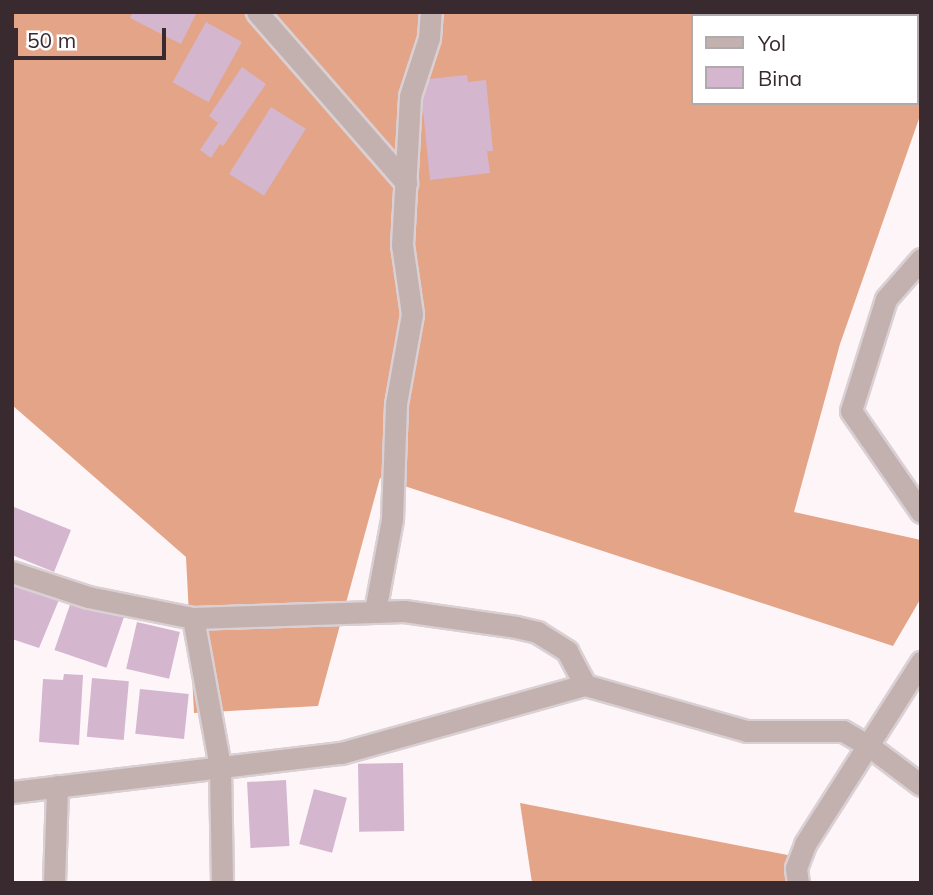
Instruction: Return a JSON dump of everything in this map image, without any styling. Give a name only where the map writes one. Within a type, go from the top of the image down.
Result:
[{"type":"street","points":[[257,12],[406,183]]},
{"type":"street","points":[[375,611],[392,519],[397,404],[412,314],[402,245],[410,96],[429,38],[431,12]]},
{"type":"street","points":[[921,259],[886,299],[851,411],[921,512]]},
{"type":"street","points":[[12,572],[88,597],[193,618],[404,611],[537,632],[567,651],[585,685]]},
{"type":"street","points":[[193,618],[220,768],[222,883]]},
{"type":"street","points":[[798,883],[796,868],[805,844],[921,662]]},
{"type":"street","points":[[12,792],[341,753],[585,685],[747,732],[843,731],[869,746],[921,785]]},
{"type":"street","points":[[54,883],[57,786]]},
{"type":"shaded area","points":[[12,12],[921,12],[921,113],[840,344],[794,512],[921,540],[921,598],[893,646],[380,478],[318,706],[194,713],[186,557],[12,405]]},
{"type":"shaded area","points":[[520,803],[803,858],[809,883],[532,883]]},
{"type":"building","points":[[133,12],[197,12],[181,44],[130,18]]},
{"type":"building","points":[[206,22],[242,42],[208,102],[173,82]]},
{"type":"building","points":[[242,67],[266,84],[223,146],[220,144],[211,158],[200,150],[218,123],[209,116]]},
{"type":"building","points":[[467,75],[468,82],[486,80],[493,151],[487,151],[490,173],[430,180],[420,80]]},
{"type":"building","points":[[271,107],[306,129],[264,196],[229,174]]},
{"type":"building","points":[[14,507],[71,530],[54,572],[12,555]]},
{"type":"building","points":[[12,578],[61,595],[39,648],[12,639]]},
{"type":"building","points":[[73,596],[125,614],[106,668],[54,650]]},
{"type":"building","points":[[137,622],[180,632],[169,679],[126,669]]},
{"type":"building","points":[[64,674],[83,675],[79,745],[39,742],[43,679],[63,680]]},
{"type":"building","points":[[92,678],[129,681],[124,740],[87,737]]},
{"type":"building","points":[[140,689],[189,694],[184,739],[135,734]]},
{"type":"building","points":[[403,763],[404,831],[359,832],[358,764]]},
{"type":"building","points":[[286,780],[289,846],[251,848],[247,782]]},
{"type":"building","points":[[314,789],[347,798],[332,853],[299,844]]}]
